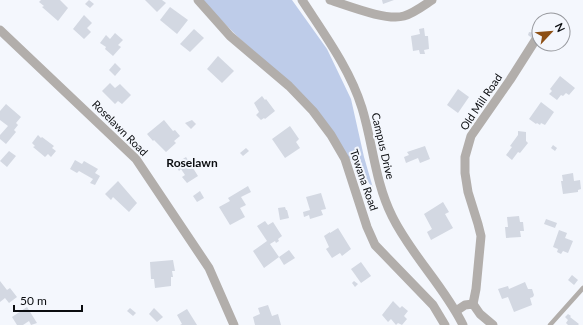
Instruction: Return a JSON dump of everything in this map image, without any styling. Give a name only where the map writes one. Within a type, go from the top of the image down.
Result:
[{"type":"street","name":"Towana Road","points":[[198,0],[230,36],[288,86],[313,111],[331,135],[345,159],[367,227],[375,245],[433,305],[445,325]]},
{"type":"street","name":"Campus Drive","points":[[302,0],[344,67],[355,90],[362,107],[368,130],[378,180],[392,216],[407,243],[445,295]]},
{"type":"street","points":[[330,0],[376,14],[399,17],[412,13],[432,0]]},
{"type":"street","name":"Roselawn Road","points":[[0,30],[136,159],[209,268],[234,325]]},
{"type":"street","name":"Old Mill Road","points":[[473,304],[476,289],[481,236],[468,192],[465,173],[465,157],[471,136],[531,47]]},
{"type":"street","points":[[433,305],[445,295],[456,311],[463,325]]},
{"type":"street","points":[[456,311],[465,305],[473,304],[480,314],[493,325]]},
{"type":"lane","points":[[550,325],[583,288]]},
{"type":"shaded area","points":[[201,0],[292,0],[327,49],[351,99],[364,157],[373,188],[292,87]]},
{"type":"building","points":[[41,0],[60,0],[68,8],[58,21],[42,7],[44,6],[39,2]]},
{"type":"building","points":[[89,0],[94,4],[90,8],[85,4]]},
{"type":"building","points":[[145,0],[162,0],[166,3],[157,12]]},
{"type":"building","points":[[382,0],[394,0],[383,4]]},
{"type":"building","points":[[170,7],[188,20],[177,34],[160,20]]},
{"type":"building","points":[[84,15],[92,23],[87,28],[91,32],[84,39],[73,29]]},
{"type":"building","points":[[424,28],[425,36],[428,36],[429,49],[424,50],[425,54],[420,54],[419,50],[413,51],[411,36],[420,34],[419,29]]},
{"type":"building","points":[[194,29],[204,38],[190,52],[180,44]]},
{"type":"building","points":[[529,32],[531,32],[531,37],[528,35]]},
{"type":"building","points":[[115,33],[123,40],[118,45],[121,47],[113,56],[105,49],[106,47],[100,43],[106,35],[110,39]]},
{"type":"building","points":[[218,56],[234,71],[222,83],[207,69]]},
{"type":"building","points":[[115,63],[121,69],[115,76],[109,70]]},
{"type":"building","points":[[560,76],[575,88],[569,95],[566,93],[563,96],[561,95],[557,100],[549,94],[552,91],[550,89]]},
{"type":"building","points":[[110,83],[115,88],[120,84],[131,95],[122,104],[118,101],[115,104],[102,91]]},
{"type":"building","points":[[458,89],[469,97],[458,113],[447,105]]},
{"type":"building","points":[[262,96],[275,111],[265,119],[264,118],[261,120],[256,115],[259,112],[254,103]]},
{"type":"building","points":[[541,102],[554,112],[545,125],[541,123],[540,125],[537,123],[536,124],[529,119]]},
{"type":"building","points":[[6,104],[21,117],[16,123],[18,125],[14,130],[16,132],[6,144],[0,139],[0,135],[8,126],[0,120],[0,111]]},
{"type":"building","points":[[164,120],[173,131],[175,130],[180,136],[174,141],[176,143],[166,152],[147,134]]},
{"type":"building","points":[[192,120],[196,124],[191,129],[185,123]]},
{"type":"building","points":[[290,126],[299,139],[296,142],[300,148],[285,158],[272,139]]},
{"type":"building","points":[[518,131],[526,132],[526,141],[528,143],[512,160],[506,155],[512,147],[510,146],[518,135]]},
{"type":"building","points":[[38,135],[54,146],[52,148],[56,151],[51,157],[48,154],[45,157],[33,147],[35,146],[32,143]]},
{"type":"building","points":[[553,145],[557,148],[555,151],[551,148]]},
{"type":"building","points":[[425,146],[430,159],[420,163],[418,158],[406,163],[404,157],[409,155],[407,152]]},
{"type":"building","points":[[246,148],[249,151],[243,156],[240,153]]},
{"type":"building","points":[[9,151],[16,156],[7,167],[0,161]]},
{"type":"building","points":[[186,157],[198,176],[187,183],[182,177],[185,175],[181,169],[179,171],[175,164]]},
{"type":"building","points":[[75,160],[82,164],[84,161],[98,169],[95,173],[100,176],[95,185],[90,183],[93,179],[79,171],[77,173],[70,169]]},
{"type":"building","points":[[573,173],[574,181],[580,180],[581,189],[578,190],[578,192],[563,194],[561,181],[563,181],[562,175]]},
{"type":"building","points":[[118,181],[137,203],[129,212],[113,197],[111,200],[105,194]]},
{"type":"building","points":[[248,186],[251,192],[241,197],[246,205],[240,208],[245,217],[230,225],[219,207],[230,201],[228,198]]},
{"type":"building","points":[[200,191],[204,198],[197,202],[193,196]]},
{"type":"building","points":[[321,193],[326,209],[321,210],[323,215],[310,219],[309,215],[304,217],[303,212],[310,210],[306,197]]},
{"type":"building","points":[[443,202],[449,212],[445,214],[453,228],[431,240],[427,232],[432,229],[424,214]]},
{"type":"building","points":[[285,207],[289,218],[280,220],[278,208]]},
{"type":"building","points":[[519,216],[520,222],[523,222],[524,231],[520,231],[521,237],[506,238],[505,227],[508,227],[507,217]]},
{"type":"building","points":[[546,219],[557,223],[555,228],[544,224]]},
{"type":"building","points":[[265,221],[268,225],[273,222],[282,236],[276,243],[275,241],[270,244],[279,257],[264,268],[253,251],[267,241],[257,226]]},
{"type":"building","points":[[338,228],[351,249],[342,256],[340,253],[332,258],[326,249],[329,247],[324,236]]},
{"type":"building","points":[[559,230],[567,233],[565,238],[573,241],[568,253],[563,251],[561,254],[557,252],[558,249],[553,247]]},
{"type":"building","points":[[289,250],[295,258],[284,265],[279,257]]},
{"type":"building","points":[[173,260],[175,271],[172,271],[173,277],[171,277],[171,286],[155,288],[154,279],[151,279],[150,262]]},
{"type":"building","points":[[361,262],[371,276],[361,283],[351,269]]},
{"type":"building","points":[[572,275],[578,280],[574,285],[568,280]]},
{"type":"building","points":[[0,281],[7,290],[10,288],[17,297],[9,303],[5,298],[0,302]]},
{"type":"building","points":[[354,281],[358,284],[355,287],[352,283]]},
{"type":"building","points":[[525,282],[528,289],[532,289],[534,295],[530,298],[532,305],[514,312],[508,297],[502,299],[498,289],[508,286],[509,289]]},
{"type":"building","points":[[393,301],[400,308],[402,306],[408,311],[404,316],[407,319],[402,325],[398,323],[396,325],[391,319],[388,322],[382,315]]},
{"type":"building","points":[[268,305],[272,316],[278,314],[281,325],[255,325],[253,317],[260,314],[258,308]]},
{"type":"building","points":[[27,307],[37,323],[31,325],[29,321],[23,325],[17,325],[12,317]]},
{"type":"building","points":[[130,308],[136,313],[133,316],[127,311]]},
{"type":"building","points":[[154,308],[163,317],[157,322],[149,314]]},
{"type":"building","points":[[187,309],[197,325],[180,325],[182,324],[177,315]]},
{"type":"building","points":[[568,314],[579,324],[578,325],[568,325],[566,323],[568,320],[565,317]]},
{"type":"district","name":"Roselawn","points":[[192,163]]}]
